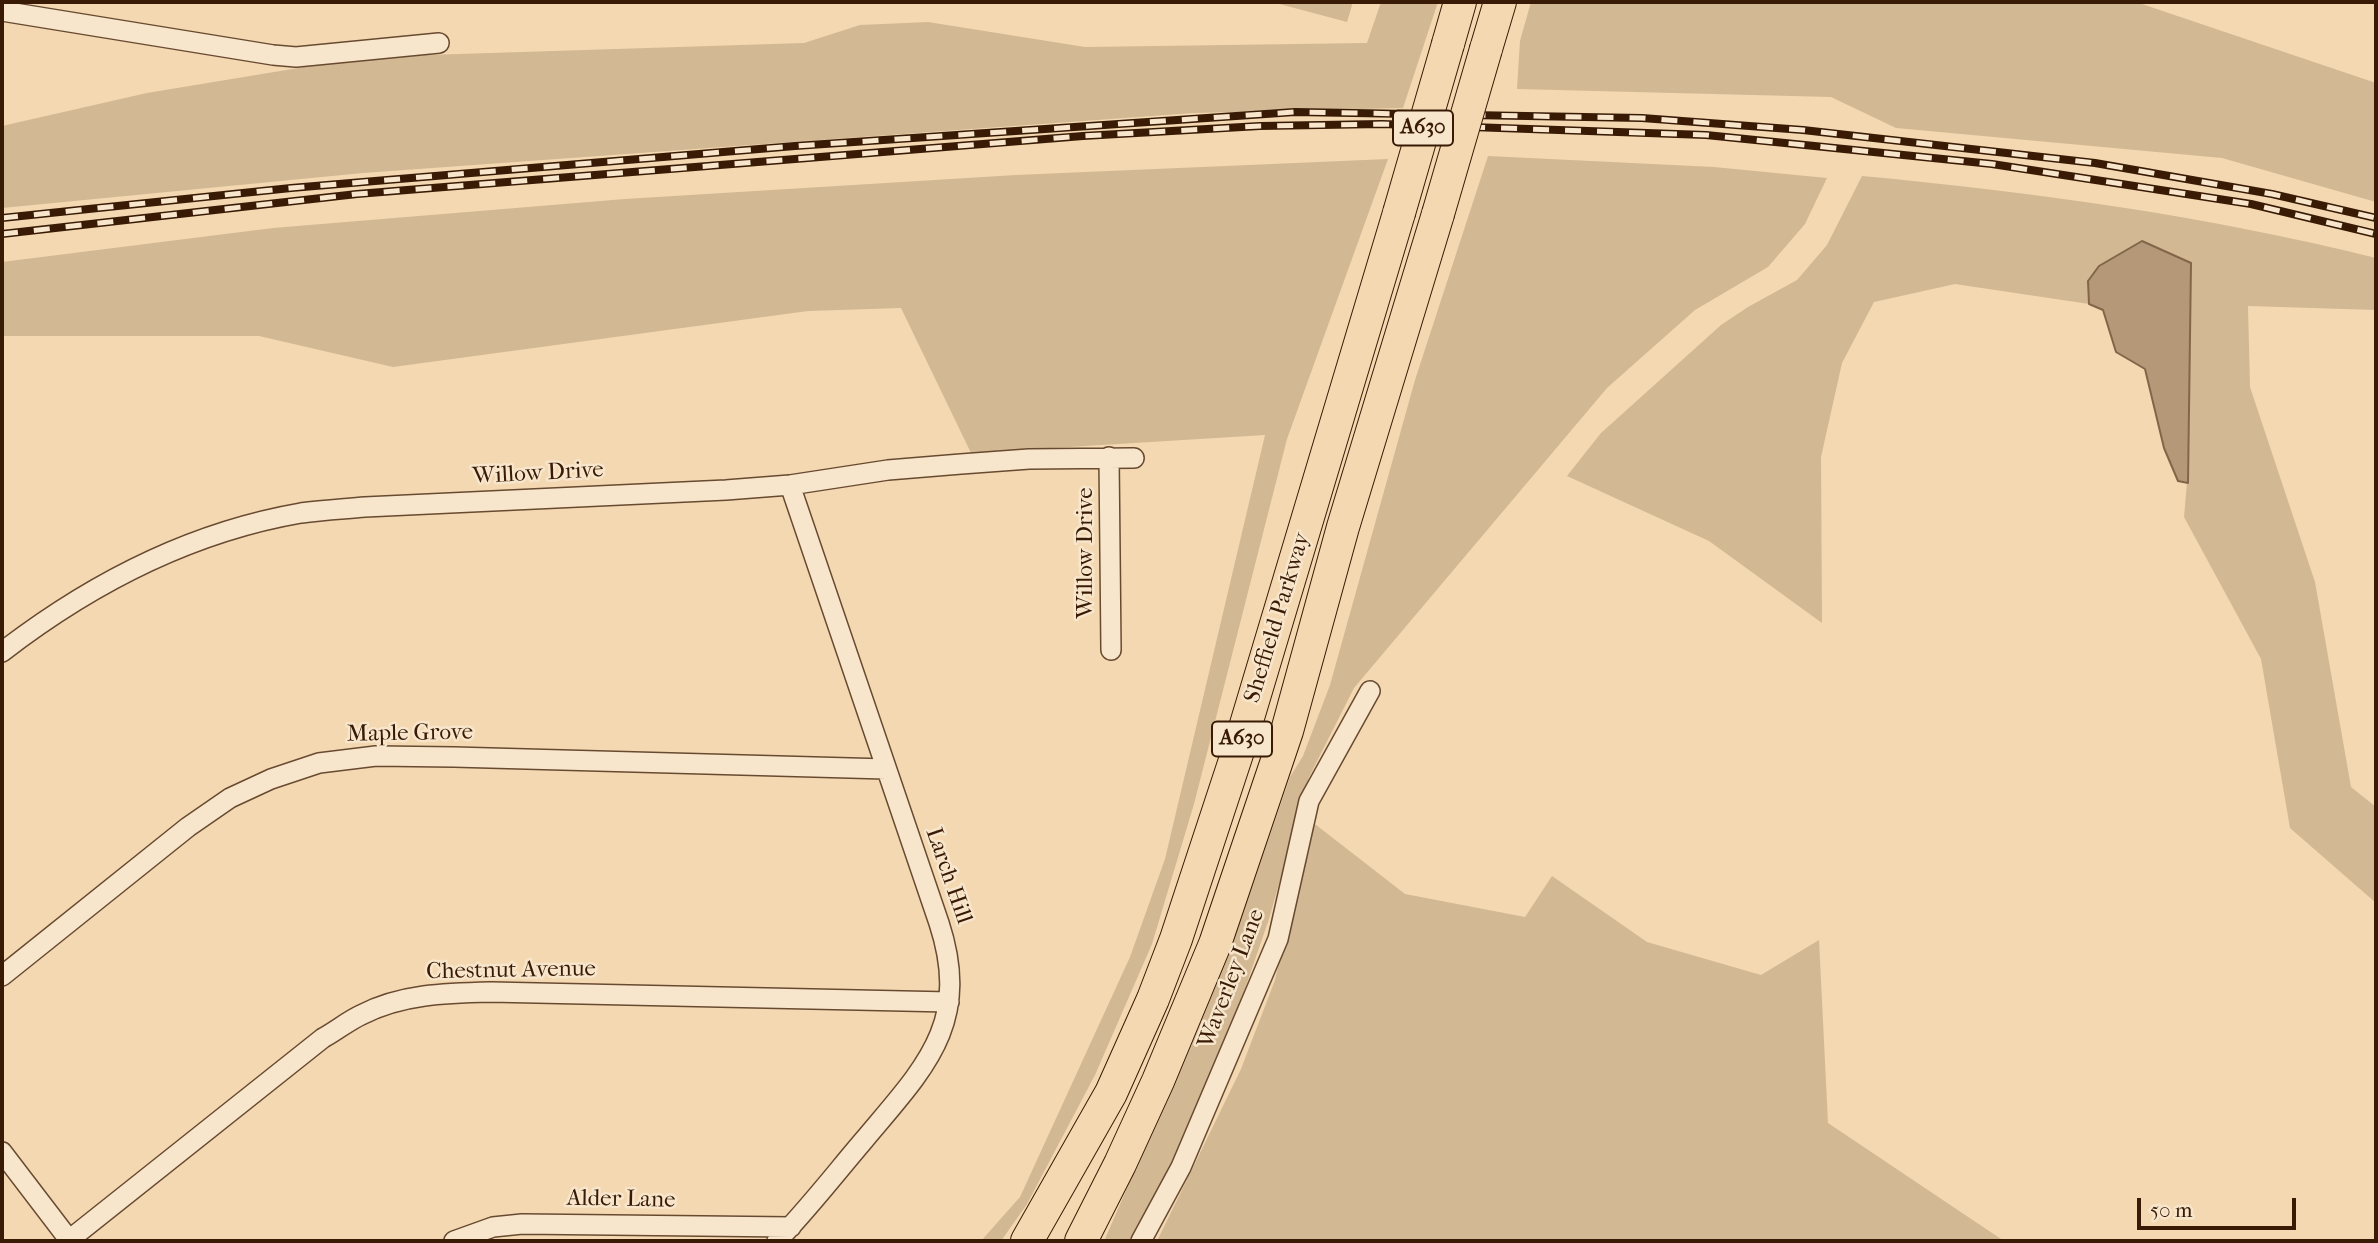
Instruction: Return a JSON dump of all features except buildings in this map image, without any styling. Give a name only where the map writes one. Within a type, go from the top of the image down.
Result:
[{"type":"highway","name":"Sheffield Parkway","points":[[1027,1241],[1111,1093],[1153,999],[1176,939],[1238,751],[1460,2]]},
{"type":"highway","name":"Sheffield Parkway","points":[[1081,1241],[1158,1081],[1215,944],[1287,731],[1343,527],[1500,2]]},
{"type":"street","points":[[2,11],[296,57],[439,43]]},
{"type":"street","name":"Willow Drive","points":[[1110,457],[1111,650]]},
{"type":"street","name":"Willow Drive","points":[[2,652],[66,606],[122,573],[239,528],[300,513],[365,507],[790,485],[888,470],[1029,459],[1134,458]]},
{"type":"street","name":"Larch Hill","points":[[784,1234],[921,1072],[940,1035],[949,1002],[951,974],[947,949],[790,485]]},
{"type":"street","name":"Waverley Lane","points":[[1141,1241],[1181,1167],[1278,939],[1309,801],[1370,691]]},
{"type":"street","name":"Maple Grove","points":[[2,976],[188,827],[230,798],[271,779],[319,764],[376,756],[886,769]]},
{"type":"street","name":"Chestnut Avenue","points":[[70,1240],[323,1038],[362,1014],[400,999],[443,993],[491,992],[949,1002]]},
{"type":"street","points":[[2,1152],[70,1240]]},
{"type":"street","name":"Alder Lane","points":[[454,1241],[493,1227],[522,1224],[784,1234]]},
{"type":"shaded area","points":[[1272,2],[1353,2],[1347,22]]},
{"type":"shaded area","points":[[1381,2],[1438,2],[1403,108],[1194,113],[363,173],[2,208],[2,126],[147,93],[365,57],[804,43],[860,25],[928,22],[1085,47],[1367,43]]},
{"type":"shaded area","points":[[1531,2],[2136,2],[2376,83],[2376,202],[2222,158],[1896,128],[1831,97],[1517,89],[1520,41]]},
{"type":"shaded area","points":[[1488,156],[1714,167],[1827,178],[1805,224],[1768,267],[1695,310],[1607,388],[1354,688],[1309,777],[1269,919],[1231,1029],[1175,1156],[1129,1241],[1106,1241],[1232,945],[1290,777],[1303,756],[1330,685],[1415,380]]},
{"type":"shaded area","points":[[1388,159],[1287,439],[1194,804],[1152,944],[1095,1075],[1027,1204],[1001,1241],[981,1241],[1020,1197],[1130,957],[1165,859],[1265,435],[971,453],[901,308],[808,311],[393,367],[259,336],[2,336],[2,262],[273,228],[625,199],[1016,175]]},
{"type":"shaded area","points":[[1862,176],[2120,207],[2249,230],[2376,258],[2376,310],[2248,306],[2250,387],[2315,582],[2351,787],[2376,807],[2376,903],[2290,828],[2261,659],[2184,517],[2189,459],[2191,263],[2142,241],[2099,266],[2088,281],[2089,304],[1955,284],[1874,302],[1842,363],[1821,457],[1822,623],[1709,541],[1567,476],[1601,433],[1721,325],[1797,280],[1827,245]]},
{"type":"shaded area","points":[[2142,241],[2191,263],[2188,483],[2178,481],[2164,448],[2145,369],[2116,352],[2103,310],[2089,304],[2088,281],[2099,266]]},
{"type":"shaded area","points":[[1311,821],[1405,894],[1525,917],[1552,876],[1647,942],[1761,975],[1819,940],[1828,1123],[2004,1241],[1157,1241],[1241,1069],[1275,980]]},
{"type":"railway","points":[[2,218],[291,188],[795,146],[1295,112],[1642,118],[1803,130],[2095,163],[2272,194],[2376,218]]},
{"type":"railway","points":[[2,234],[357,194],[1083,136],[1260,126],[1382,124],[1706,135],[1992,164],[2251,204],[2376,234]]}]
